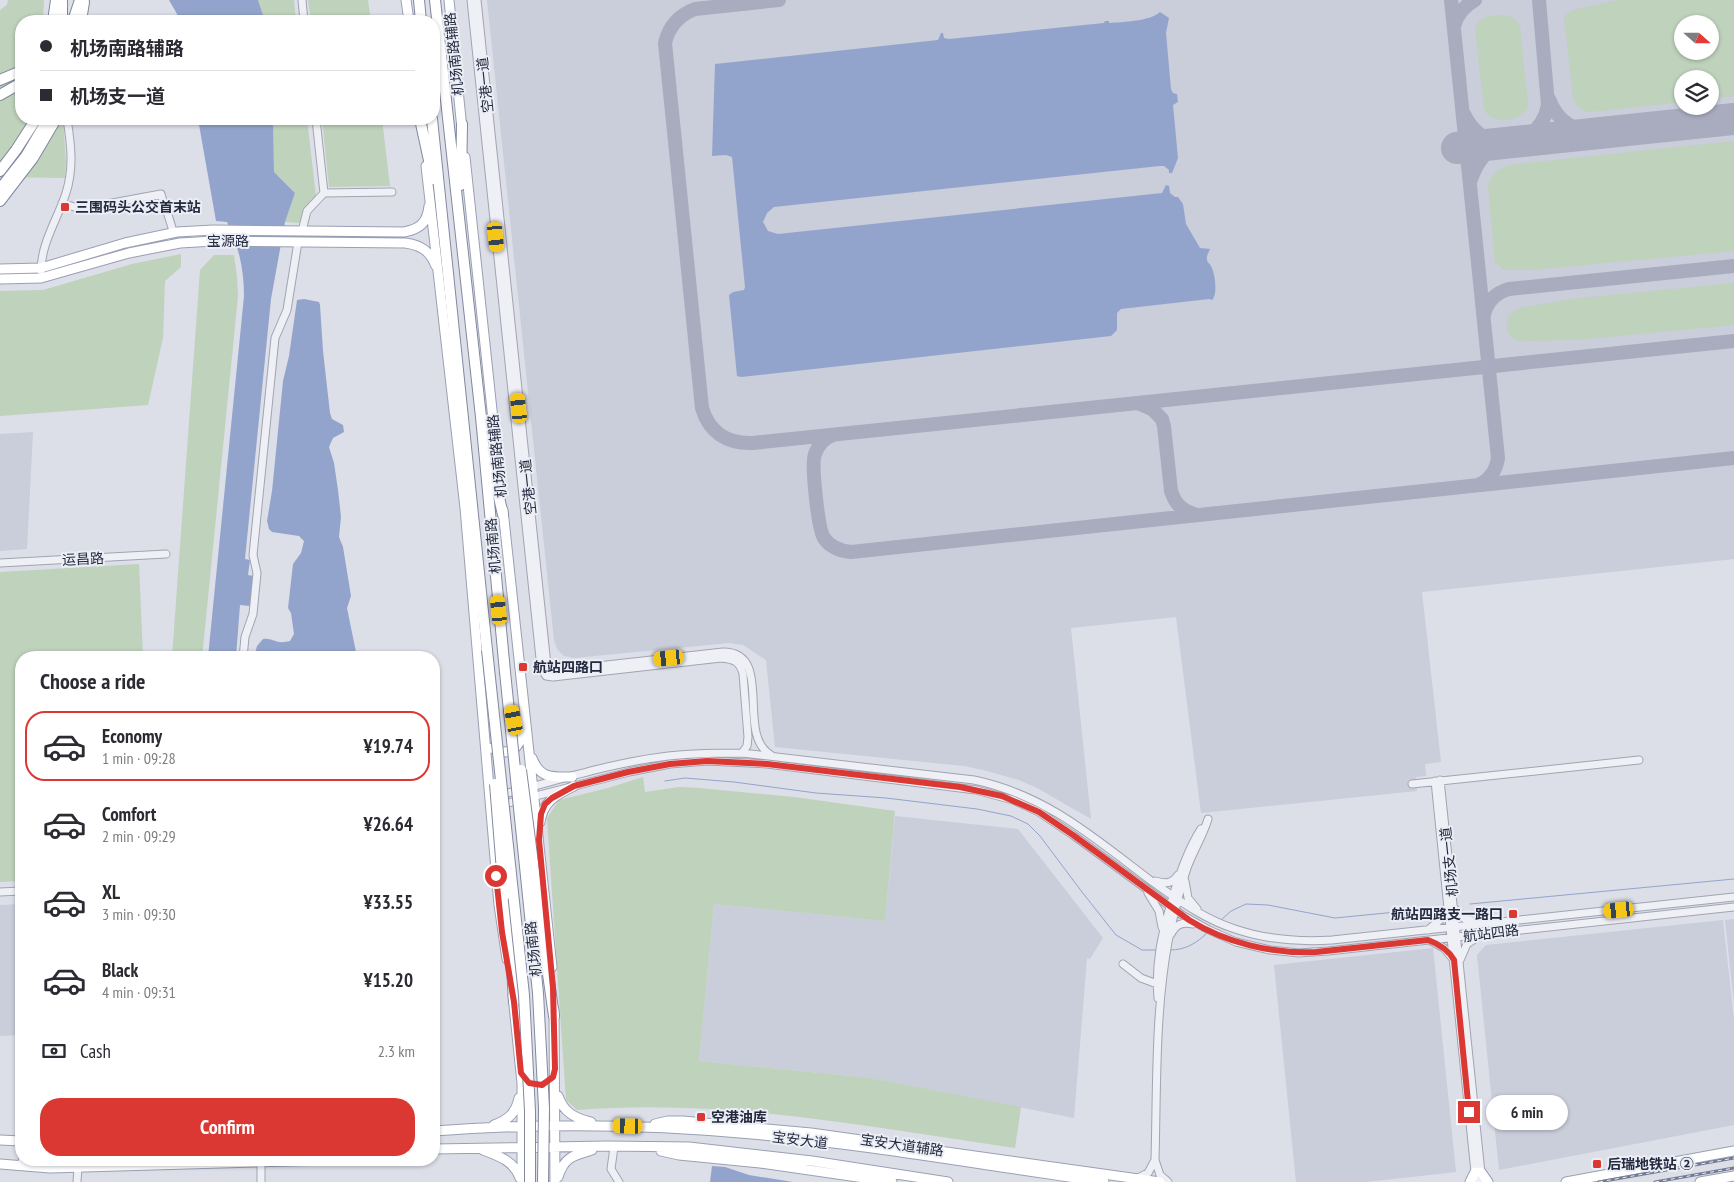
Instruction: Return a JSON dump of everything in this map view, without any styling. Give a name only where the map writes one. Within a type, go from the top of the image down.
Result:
[{"type":"highway","points":[[56,0],[58,15]]},
{"type":"highway","points":[[59,15],[62,0]]},
{"type":"highway","points":[[77,15],[80,0]]},
{"type":"highway","points":[[78,15],[84,0]]},
{"type":"highway","points":[[88,0],[88,15]]},
{"type":"highway","points":[[419,0],[420,15]]},
{"type":"highway","name":"机场南路","points":[[435,0],[437,15]]},
{"type":"highway","name":"机场南路","points":[[440,49],[481,417],[538,993],[544,1099],[543,1182]]},
{"type":"highway","points":[[0,80],[15,74]]},
{"type":"highway","points":[[0,95],[15,86]]},
{"type":"highway","points":[[461,232],[462,124]]},
{"type":"highway","points":[[0,171],[32,125]]},
{"type":"highway","points":[[0,189],[26,156],[44,125]]},
{"type":"highway","points":[[0,201],[33,158],[52,125]]},
{"type":"highway","points":[[421,125],[444,234]]},
{"type":"highway","name":"机场南路","points":[[433,125],[527,1032],[531,1120],[530,1182]]},
{"type":"highway","points":[[481,417],[503,514]]},
{"type":"highway","points":[[505,672],[524,790],[554,1016]]},
{"type":"highway","points":[[490,674],[496,797],[514,1002]]},
{"type":"main road","points":[[406,0],[408,15]]},
{"type":"main road","name":"机场南路辅路","points":[[448,0],[553,979],[556,1182]]},
{"type":"main road","points":[[421,125],[465,508],[502,932],[514,1002],[522,1083],[521,1182]]},
{"type":"main road","points":[[404,232],[418,228],[424,222],[428,212],[430,194]]},
{"type":"main road","name":"宝源路","points":[[0,269],[41,268],[126,243],[173,233],[213,230],[404,232]]},
{"type":"main road","points":[[404,232],[413,236],[411,241],[405,243]]},
{"type":"main road","name":"宝源路","points":[[0,279],[41,278],[146,248],[214,241],[405,243],[419,246],[429,253],[436,264],[440,280]]},
{"type":"main road","points":[[485,737],[489,745],[495,750],[503,752],[513,749],[521,740],[524,728],[524,709]]},
{"type":"main road","points":[[527,739],[532,759],[539,771],[547,776],[573,781]]},
{"type":"main road","points":[[539,840],[541,814],[545,804],[573,781]]},
{"type":"main road","points":[[521,1073],[529,1083],[542,1085],[553,1077],[555,1069]]},
{"type":"main road","points":[[486,1127],[505,1120],[513,1113],[518,1102],[522,1083]]},
{"type":"main road","points":[[555,1086],[563,1108],[570,1114],[582,1120],[606,1125]]},
{"type":"main road","name":"宝安大道辅路","points":[[643,1126],[668,1121],[713,1122],[810,1132],[1160,1182]]},
{"type":"main road","name":"宝安大道","points":[[440,1130],[486,1127],[606,1125],[751,1134],[1104,1182]]},
{"type":"main road","points":[[440,1126],[465,1128]]},
{"type":"main road","points":[[556,1182],[561,1168],[570,1157],[611,1146]]},
{"type":"main road","name":"宝安大道","points":[[440,1149],[611,1146],[646,1148],[689,1147],[812,1161],[948,1182]]},
{"type":"main road","points":[[478,1148],[508,1161],[516,1169],[521,1182]]},
{"type":"main road","points":[[646,1148],[679,1155],[760,1163],[892,1182]]},
{"type":"main road","points":[[906,1154],[935,1150]]},
{"type":"main road","points":[[1566,1182],[1734,1151]]},
{"type":"main road","points":[[0,1163],[15,1162]]},
{"type":"main road","points":[[0,1163],[15,1164]]},
{"type":"main road","points":[[30,1166],[50,1168],[115,1166]]},
{"type":"main road","points":[[1470,1182],[1478,1172],[1488,1182]]},
{"type":"main road","points":[[1700,1182],[1734,1176]]},
{"type":"street","points":[[302,0],[303,15]]},
{"type":"street","name":"空港一道","points":[[471,0],[541,668],[546,676],[553,677],[721,658],[734,660],[741,668],[743,674],[748,737],[747,746],[742,753]]},
{"type":"street","name":"空港一道","points":[[477,0],[547,665],[551,669],[562,670],[723,652],[737,654],[745,660],[750,672],[759,744],[767,753],[776,757]]},
{"type":"street","points":[[41,278],[44,249],[68,186],[72,166],[69,125]]},
{"type":"street","points":[[317,125],[324,193]]},
{"type":"street","points":[[302,231],[307,211],[324,193],[392,192]]},
{"type":"street","points":[[62,203],[80,209],[160,194],[173,233]]},
{"type":"street","points":[[244,651],[245,637],[253,614],[257,573],[252,555],[275,338],[287,310],[294,242]]},
{"type":"street","name":"运昌路","points":[[0,563],[166,554]]},
{"type":"street","name":"航站四路","points":[[491,808],[534,797],[622,764],[694,753],[742,753],[984,782],[1008,788],[1051,808],[1175,898],[1205,916],[1234,929],[1272,938],[1301,942],[1453,928],[1734,897]]},
{"type":"street","points":[[1412,784],[1639,760]]},
{"type":"street","name":"航站四路","points":[[490,797],[533,787],[655,766],[689,762],[724,761],[767,764],[976,790],[1013,800],[1039,812],[1198,925],[1227,938],[1261,948],[1299,953],[1734,907]]},
{"type":"street","name":"机场支一道","points":[[1437,781],[1478,1172],[1482,1182]]},
{"type":"street","points":[[1145,876],[1166,884],[1182,874],[1204,832],[1208,819],[1194,841],[1182,874],[1175,898],[1168,941],[1157,984],[1160,1014]]},
{"type":"street","points":[[1182,874],[1188,898],[1205,916]]},
{"type":"street","points":[[1144,887],[1159,912],[1161,920],[1155,1160],[1160,1175],[1168,1182]]},
{"type":"street","points":[[0,892],[15,891]]},
{"type":"street","points":[[1428,930],[1441,919],[1451,905],[1465,918],[1485,924]]},
{"type":"street","points":[[1161,937],[1173,908]]},
{"type":"street","points":[[1168,941],[1178,925],[1188,923],[1198,925]]},
{"type":"street","points":[[1428,940],[1444,948],[1456,961],[1467,944],[1484,934]]},
{"type":"street","points":[[1123,964],[1141,978],[1157,984]]},
{"type":"street","points":[[611,1146],[611,1169],[619,1182]]},
{"type":"street","points":[[1137,1179],[1148,1173],[1155,1160]]},
{"type":"street","points":[[261,1166],[261,1182]]},
{"type":"street","points":[[77,1182],[78,1167]]},
{"type":"street","name":"机场支一道","points":[[1476,1182],[1478,1172]]},
{"type":"shaded area","points":[[487,0],[1734,0],[1734,559],[1422,592],[1441,762],[1425,764],[1426,776],[1416,777],[1417,791],[1201,813],[1176,617],[1071,628],[1091,819],[1037,788],[1019,780],[983,770],[964,766],[775,747],[766,660],[743,645],[729,643],[574,658],[564,656],[557,649],[554,640]]},
{"type":"shaded area","points":[[33,432],[27,549],[0,551],[0,434]]},
{"type":"shaded area","points":[[895,816],[1018,829],[1103,938],[1090,959],[1087,958],[1074,1118],[871,1078],[699,1061],[714,904],[885,921]]},
{"type":"shaded area","points":[[15,904],[15,1035],[0,1036],[0,905]]},
{"type":"shaded area","points":[[1734,919],[1734,1005],[1725,920]]},
{"type":"shaded area","points":[[1723,920],[1734,1020],[1734,1125],[1499,1170],[1477,955],[1486,945]]},
{"type":"shaded area","points":[[1433,948],[1456,1172],[1366,1182],[1296,1182],[1274,965]]},
{"type":"green space","points":[[8,0],[44,0],[43,15],[15,15],[15,125],[63,125],[65,178],[2,177],[0,180],[0,10],[7,5]]},
{"type":"green space","points":[[258,0],[294,0],[295,15],[263,15]]},
{"type":"green space","points":[[308,0],[368,0],[370,15],[310,15]]},
{"type":"green space","points":[[1619,0],[1734,0],[1734,96],[1719,98],[1719,70],[1674,70],[1674,103],[1590,112],[1583,110],[1575,103],[1573,96],[1564,19],[1573,10]]},
{"type":"green space","points":[[1504,15],[1514,18],[1520,26],[1528,105],[1520,115],[1507,120],[1500,120],[1493,118],[1484,109],[1475,30],[1479,21],[1486,17]]},
{"type":"green space","points":[[273,125],[308,125],[316,196],[304,210],[299,223],[285,222],[295,193],[274,172]]},
{"type":"green space","points":[[323,125],[383,125],[390,186],[329,187]]},
{"type":"green space","points":[[1734,141],[1734,251],[1531,270],[1504,270],[1495,262],[1488,186],[1493,175],[1504,167],[1508,165]]},
{"type":"green space","points":[[181,254],[181,267],[165,281],[163,338],[148,405],[0,416],[0,291],[43,290],[132,264]]},
{"type":"green space","points":[[214,255],[234,255],[238,296],[203,651],[172,651],[200,270]]},
{"type":"green space","points":[[1734,283],[1734,325],[1576,340],[1518,341],[1511,337],[1508,331],[1509,315],[1520,308],[1572,299]]},
{"type":"green space","points":[[139,564],[143,651],[15,651],[15,881],[0,882],[0,572]]},
{"type":"green space","points":[[643,777],[645,792],[679,787],[699,788],[794,797],[895,811],[885,921],[714,904],[699,1061],[871,1078],[1021,1107],[1015,1148],[851,1124],[742,1111],[632,1107],[577,1110],[566,1100],[547,818],[559,800]]},
{"type":"water","points":[[169,0],[258,0],[263,15],[177,15]]},
{"type":"water","points":[[1160,12],[1169,18],[1166,33],[1171,89],[1173,93],[1177,94],[1178,102],[1173,105],[1178,158],[1172,173],[1169,173],[1169,170],[1164,166],[1160,166],[774,207],[767,213],[763,222],[768,231],[778,234],[1162,193],[1166,185],[1169,186],[1170,193],[1178,197],[1183,204],[1186,224],[1200,248],[1210,249],[1207,260],[1215,279],[1215,294],[1212,300],[1121,309],[1117,313],[1117,330],[1111,336],[737,376],[729,295],[733,292],[744,290],[745,287],[732,157],[726,155],[712,156],[715,64],[938,40],[941,33],[943,33],[944,38],[949,39],[1104,23],[1105,21],[1109,21],[1109,23],[1129,21],[1144,19]]},
{"type":"water","points":[[199,125],[273,125],[274,172],[295,193],[285,222],[271,299],[245,559],[250,560],[248,575],[254,576],[250,606],[240,605],[236,651],[209,651],[244,296],[242,267],[235,240],[227,222],[216,221]]},
{"type":"water","points":[[304,299],[319,302],[330,413],[332,419],[343,425],[344,432],[333,438],[329,447],[334,463],[338,490],[341,517],[339,537],[343,547],[351,596],[347,608],[356,651],[256,651],[263,639],[285,642],[290,641],[294,634],[291,613],[288,608],[293,564],[301,553],[304,541],[299,536],[272,532],[267,521],[272,491],[283,381],[289,356],[297,300]]},
{"type":"water","points":[[712,1166],[725,1167],[749,1175],[793,1182],[710,1182]]},
{"type":"waterway","points":[[665,781],[685,778],[734,782],[816,793],[886,798],[977,809],[1011,816],[1028,824],[1040,836],[1116,935],[1142,950],[1156,950]]},
{"type":"waterway","points":[[1470,904],[1734,879]]},
{"type":"waterway","points":[[1220,921],[1231,911],[1246,904],[1268,905],[1335,918],[1437,908]]},
{"type":"waterway","points":[[1170,950],[1181,949],[1191,945],[1208,932]]},
{"type":"taxiway","points":[[779,0],[695,9],[684,14],[672,26],[665,43],[702,408],[709,424],[727,439],[753,443],[1734,341]]},
{"type":"taxiway","points":[[1451,0],[1498,458],[1492,474],[1478,485]]},
{"type":"taxiway","points":[[1454,26],[1462,11],[1475,0]]},
{"type":"taxiway","points":[[1519,141],[1530,135],[1538,127],[1542,122],[1548,105],[1539,0]]},
{"type":"taxiway","points":[[1549,99],[1552,107],[1567,124],[1574,128],[1597,133]]},
{"type":"taxiway","points":[[1464,114],[1471,126],[1485,138],[1505,143]]},
{"type":"taxiway","points":[[1470,182],[1483,156],[1494,148],[1508,143]]},
{"type":"taxiway","points":[[1484,315],[1492,298],[1509,289],[1734,266]]},
{"type":"taxiway","points":[[1140,404],[1152,409],[1162,419],[1171,491],[1175,501],[1184,510],[1197,515]]},
{"type":"taxiway","points":[[833,435],[822,442],[815,454],[814,470],[817,510],[826,541],[836,548],[851,552],[1734,458]]},
{"type":"runway","points":[[1457,148],[1734,119]]},
{"type":"railway","points":[[1599,1182],[1734,1158]]},
{"type":"railway","points":[[1655,1182],[1734,1168]]},
{"type":"place","name":"三围码头公交首末站","points":[[65,207]]},
{"type":"place","name":"航站四路口","points":[[523,667]]},
{"type":"place","name":"航站四路支一路口","points":[[1513,914]]},
{"type":"place","name":"空港油库","points":[[701,1117]]},
{"type":"place","name":"后瑞地铁站 ②","points":[[1597,1164]]},
{"type":"route","points":[[496,876],[502,932],[518,1032],[521,1073],[529,1083],[542,1085],[553,1077],[555,1069],[553,988],[539,840],[541,814],[545,804],[552,798],[574,786],[628,772],[670,764],[707,761],[767,764],[960,787],[992,793],[1026,805],[1039,812],[1189,920],[1236,942],[1270,950],[1299,953],[1428,940],[1441,946],[1454,960],[1469,1112]]}]
